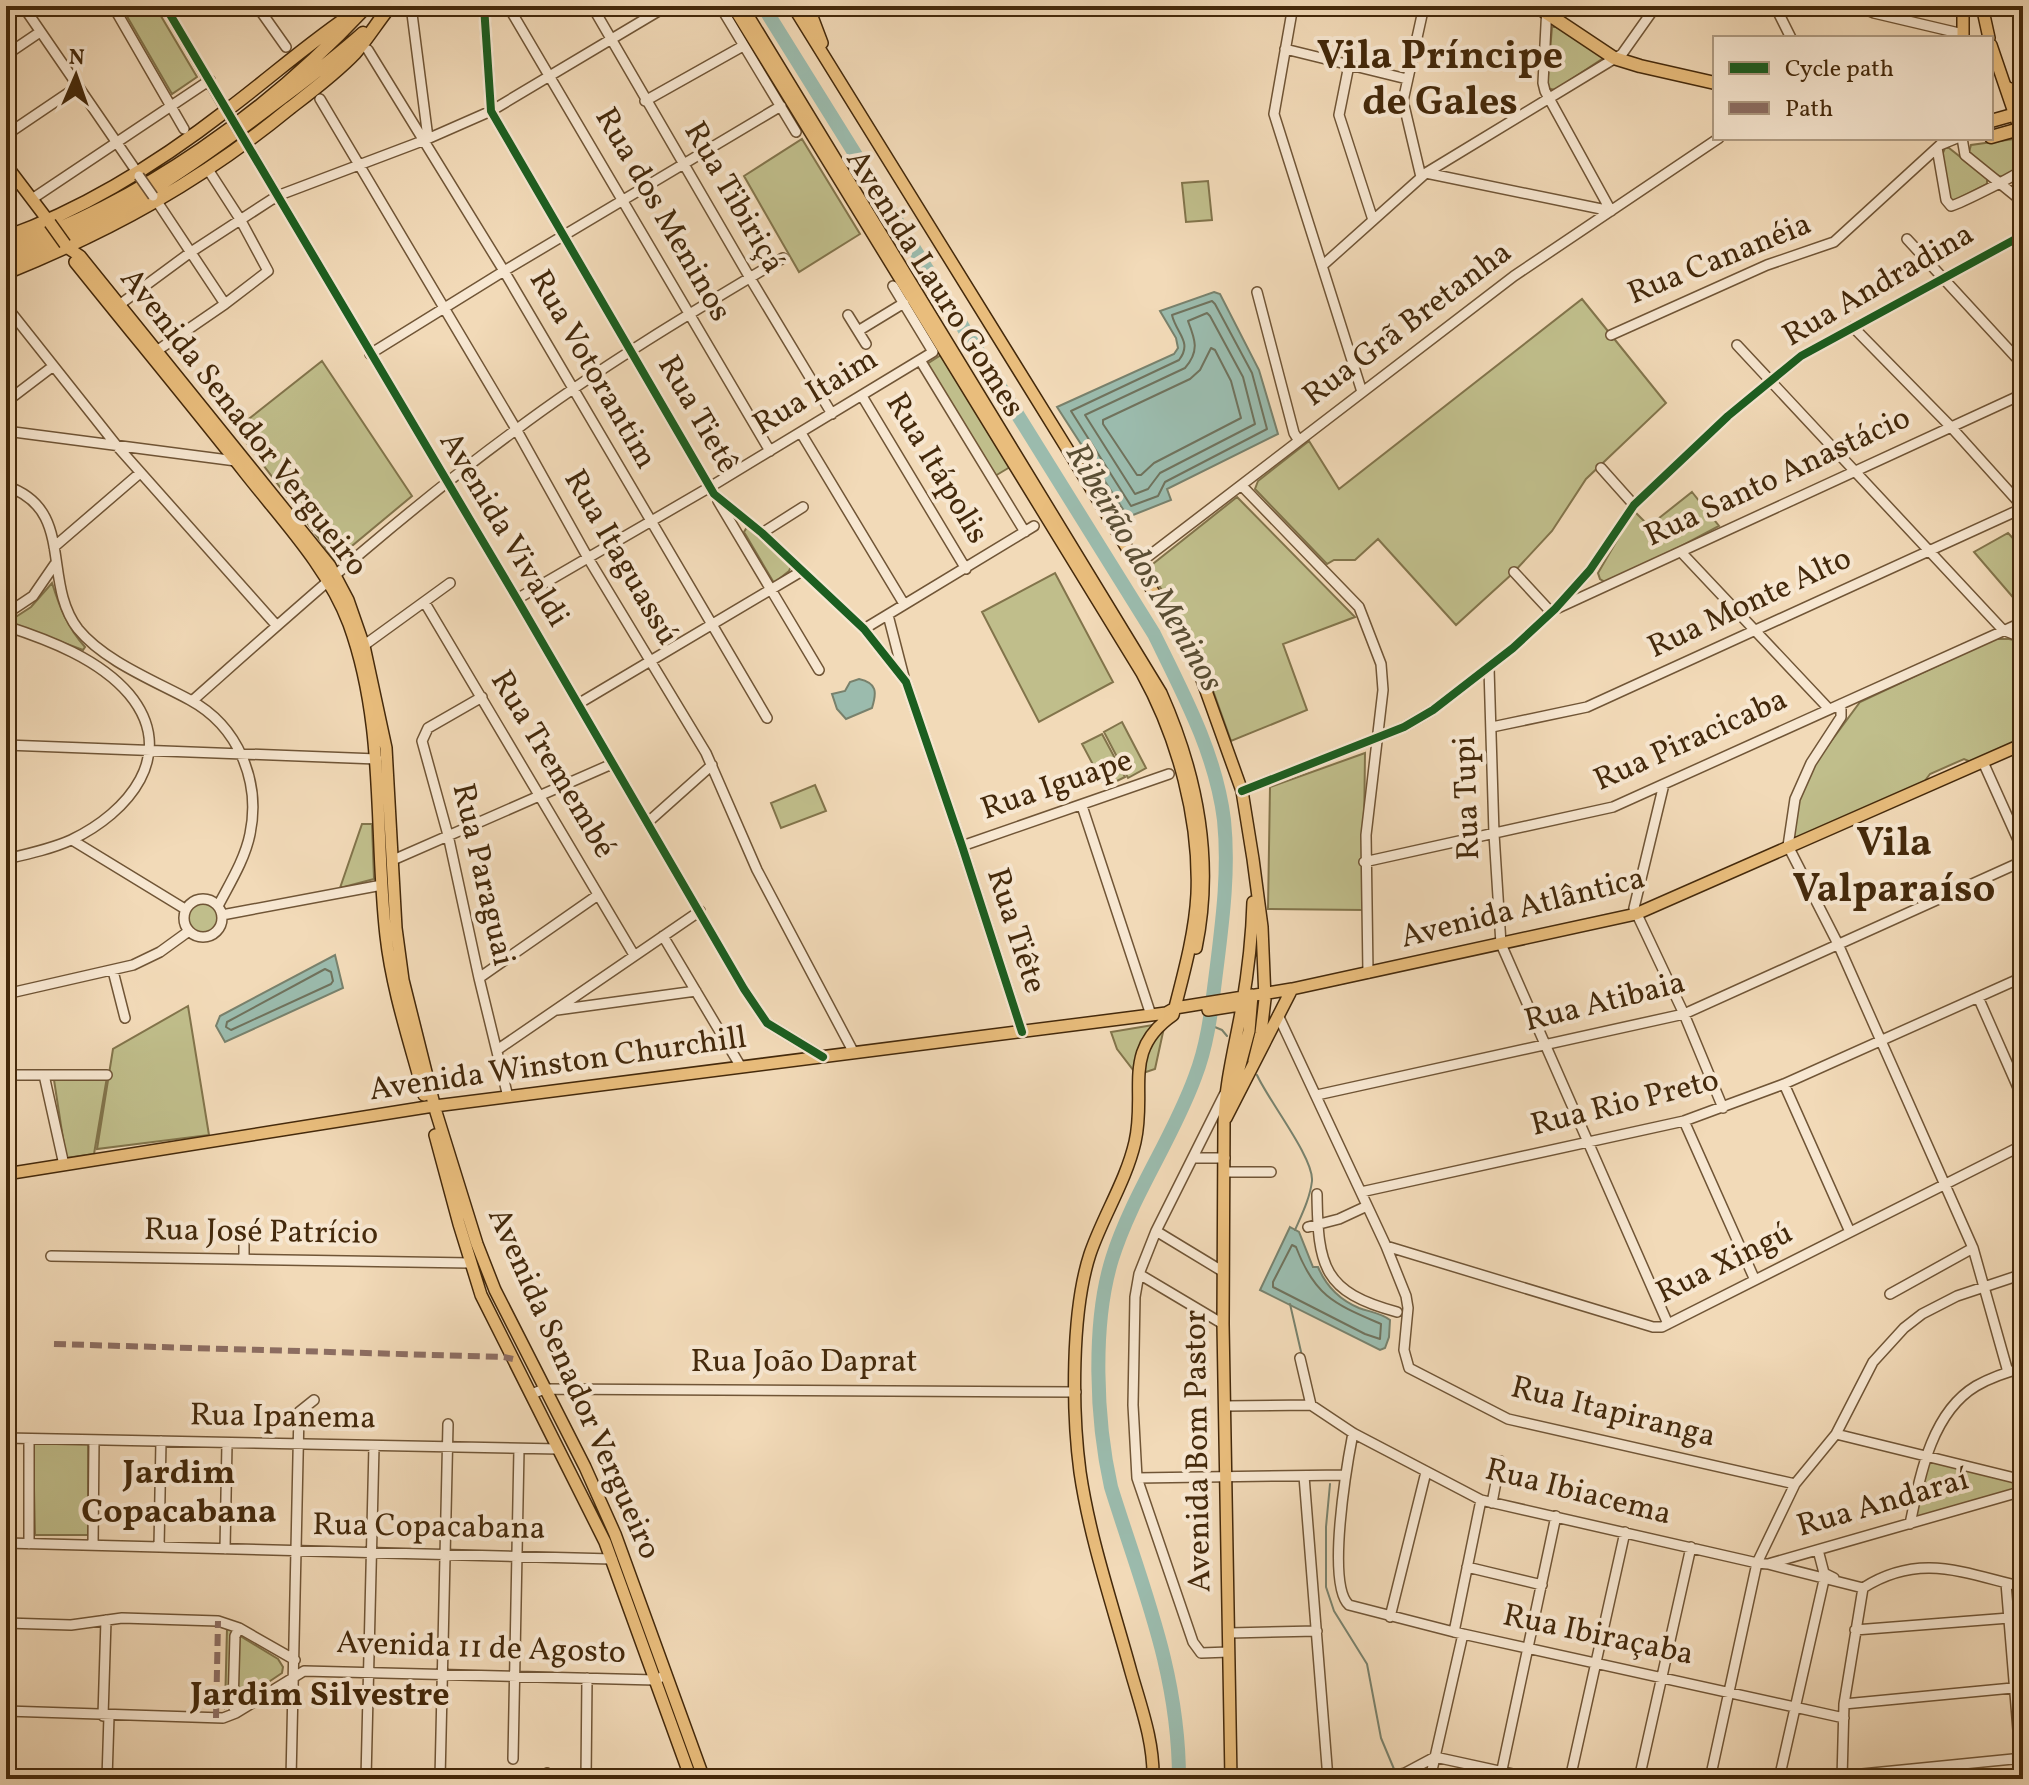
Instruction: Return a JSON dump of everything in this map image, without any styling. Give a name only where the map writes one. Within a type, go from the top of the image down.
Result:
[{"type":"highway","points":[[6,237],[49,222],[138,174],[228,113],[315,38],[365,6]]},
{"type":"highway","points":[[6,249],[48,235],[90,215],[186,159],[286,82],[347,28],[365,6]]},
{"type":"highway","points":[[6,273],[67,246],[209,171],[355,53],[389,7]]},
{"type":"highway","points":[[6,262],[88,228],[199,161],[344,50],[389,7]]},
{"type":"highway","points":[[1544,8],[1618,56],[1640,66],[1713,83]]},
{"type":"highway","points":[[1618,56],[1713,74]]},
{"type":"highway","points":[[2007,88],[2023,95]]},
{"type":"highway","points":[[1993,120],[2020,113]]},
{"type":"highway","points":[[1993,136],[2021,129]]},
{"type":"main road","name":"Avenida Lauro Gomes","points":[[733,6],[1142,673],[1158,705],[1187,798],[1197,865],[1195,913],[1180,1011]]},
{"type":"main road","name":"Avenida Lauro Gomes","points":[[742,6],[1101,590],[1166,704],[1195,796],[1205,864],[1203,911],[1180,1011]]},
{"type":"main road","name":"Avenida Lauro Gomes","points":[[793,6],[1196,663],[1242,791],[1253,859]]},
{"type":"main road","name":"Avenida Lauro Gomes","points":[[808,6],[817,34],[845,90]]},
{"type":"main road","points":[[1963,6],[1963,36]]},
{"type":"main road","points":[[1982,6],[1989,36]]},
{"type":"main road","points":[[804,24],[817,34]]},
{"type":"main road","points":[[1996,71],[2020,113],[2021,129]]},
{"type":"main road","name":"Avenida Senador Vergueiro","points":[[6,165],[67,246],[73,259],[158,350],[331,576],[360,648],[382,762],[403,980],[470,1263],[486,1307],[538,1391],[615,1534],[691,1779]]},
{"type":"main road","name":"Avenida Senador Vergueiro","points":[[117,306],[218,440],[331,576]]},
{"type":"main road","name":"Avenida Atlântica","points":[[1180,1011],[1265,996],[1636,914],[2023,744]]},
{"type":"main road","name":"Avenida Senador Vergueiro","points":[[382,762],[382,885],[389,963],[431,1107],[477,1244],[559,1449],[612,1559],[704,1779]]},
{"type":"main road","points":[[381,841],[393,860]]},
{"type":"main road","points":[[1226,1119],[1249,1031],[1247,999],[1253,859]]},
{"type":"main road","name":"Avenida Bom Pastor","points":[[1253,859],[1262,927],[1265,996],[1254,1061]]},
{"type":"main road","points":[[382,885],[393,891]]},
{"type":"main road","name":"Avenida Bom Pastor","points":[[1226,1119],[1292,989]]},
{"type":"main road","name":"Avenida Bom Pastor","points":[[1234,1779],[1222,1271],[1225,1092],[1247,999]]},
{"type":"main road","name":"Avenida Winston Churchill","points":[[6,1174],[431,1107],[1180,1011]]},
{"type":"main road","points":[[1153,1779],[1148,1734],[1085,1498],[1078,1449],[1078,1315],[1094,1242],[1126,1171],[1135,1142],[1139,1064],[1143,1050],[1158,1026],[1180,1011]]},
{"type":"street","points":[[23,6],[225,304]]},
{"type":"street","points":[[113,6],[184,129]]},
{"type":"street","name":"Avenida Vivaldi","points":[[165,6],[761,1015],[779,1031],[823,1057]]},
{"type":"street","points":[[257,6],[286,47]]},
{"type":"street","points":[[411,6],[427,139]]},
{"type":"street","name":"Rua Tietê","points":[[484,6],[491,111],[712,490],[864,629],[906,682],[962,846]]},
{"type":"street","name":"Rua dos Meninos","points":[[508,6],[770,451]]},
{"type":"street","name":"Rua Tibiriçá","points":[[592,6],[645,101],[832,414]]},
{"type":"street","points":[[117,306],[191,252],[277,196],[491,111],[667,6]]},
{"type":"street","points":[[720,6],[796,132]]},
{"type":"street","points":[[1293,6],[1274,114],[1362,392]]},
{"type":"street","points":[[1424,6],[1404,105],[1424,175]]},
{"type":"street","points":[[1322,266],[1424,175],[1618,56],[1656,6]]},
{"type":"street","points":[[1775,6],[1790,36]]},
{"type":"street","points":[[1858,6],[1963,36]]},
{"type":"street","points":[[1544,8],[1543,83],[1611,211]]},
{"type":"street","points":[[6,55],[40,32]]},
{"type":"street","points":[[645,101],[743,46]]},
{"type":"street","points":[[1285,49],[1407,79]]},
{"type":"street","name":"Rua Votorantim","points":[[368,50],[427,139],[767,718]]},
{"type":"street","points":[[1349,65],[1339,115],[1373,220]]},
{"type":"street","points":[[32,199],[210,80]]},
{"type":"street","points":[[6,135],[77,87]]},
{"type":"street","points":[[401,101],[413,99],[421,88]]},
{"type":"street","name":"Rua Itaguassú","points":[[320,99],[712,765],[757,870],[854,1053]]},
{"type":"street","points":[[370,354],[781,106]]},
{"type":"street","points":[[1937,148],[1946,200],[1949,205],[1955,206],[1998,182],[2015,177],[2023,166],[2021,129]]},
{"type":"street","name":"Rua Grã Bretanha","points":[[1137,565],[1514,276],[1716,140]]},
{"type":"street","name":"Rua Cananéia","points":[[1611,335],[1767,265],[1834,242],[1937,148],[1955,140]]},
{"type":"street","points":[[1961,140],[1965,155],[2020,199]]},
{"type":"street","points":[[158,350],[267,273],[267,266],[209,171]]},
{"type":"street","points":[[1424,175],[1611,211]]},
{"type":"street","points":[[6,192],[19,182]]},
{"type":"street","name":"Rua Andradina","points":[[1242,791],[1423,717],[1489,668],[1553,610],[1590,570],[1634,505],[1728,416],[1770,381],[1808,351],[2023,235]]},
{"type":"street","points":[[1907,239],[2023,365]]},
{"type":"street","points":[[192,701],[331,576],[516,429],[632,351],[783,258]]},
{"type":"street","points":[[858,331],[904,303],[893,286]]},
{"type":"street","points":[[1257,292],[1294,433],[1299,441]]},
{"type":"street","name":"Rua Itaim","points":[[517,599],[649,521],[712,490],[933,352],[904,303]]},
{"type":"street","points":[[6,306],[117,446],[277,626]]},
{"type":"street","points":[[848,315],[866,344]]},
{"type":"street","points":[[1853,327],[1951,427],[2023,507]]},
{"type":"street","points":[[1737,345],[2003,630],[2023,638]]},
{"type":"street","points":[[864,629],[1029,529],[920,360]]},
{"type":"street","points":[[6,402],[52,367]]},
{"type":"street","name":"Rua Santo Anastácio","points":[[1553,610],[2023,394]]},
{"type":"street","name":"Rua Itápolis","points":[[862,396],[966,569]]},
{"type":"street","points":[[6,431],[236,461]]},
{"type":"street","points":[[801,433],[904,604]]},
{"type":"street","points":[[207,457],[218,440]]},
{"type":"street","points":[[1601,468],[1634,505]]},
{"type":"street","points":[[54,547],[140,473]]},
{"type":"street","points":[[6,486],[27,495],[42,509],[48,520],[65,604],[86,637],[136,672],[192,701],[221,721],[241,752],[252,801],[250,835],[220,910],[220,928],[209,936],[196,936],[183,921],[185,909],[199,899],[211,900],[220,910]]},
{"type":"street","points":[[1242,486],[1353,599],[1363,614],[1382,670],[1383,690],[1364,862],[1368,973]]},
{"type":"street","points":[[712,490],[819,670]]},
{"type":"street","points":[[762,533],[803,507]]},
{"type":"street","name":"Rua Monte Alto","points":[[1492,727],[1587,707],[2023,507]]},
{"type":"street","points":[[738,533],[749,521]]},
{"type":"street","points":[[1681,552],[1829,709]]},
{"type":"street","points":[[6,614],[33,596],[55,564]]},
{"type":"street","points":[[1590,570],[1596,581],[1611,584]]},
{"type":"street","points":[[578,704],[802,571]]},
{"type":"street","points":[[1514,572],[1553,610]]},
{"type":"street","points":[[360,648],[450,583]]},
{"type":"street","name":"Rua Tremembé","points":[[425,603],[634,955]]},
{"type":"street","points":[[888,615],[906,682]]},
{"type":"street","name":"Rua Piracicaba","points":[[1364,862],[1606,810],[2023,622]]},
{"type":"street","points":[[6,626],[65,649],[114,680],[144,717],[150,749],[144,773],[126,801],[112,814],[72,840],[6,859]]},
{"type":"street","name":"Rua Tupi","points":[[1489,668],[1501,944],[1668,1324]]},
{"type":"street","name":"Rua Paraguai","points":[[482,697],[428,728],[422,736],[508,1097]]},
{"type":"street","points":[[1841,704],[1841,717],[1811,763],[1795,799],[1788,846],[1838,944],[1973,1248],[2008,1372]]},
{"type":"street","points":[[6,745],[241,752],[382,762]]},
{"type":"street","points":[[1983,762],[2023,851]]},
{"type":"street","points":[[393,860],[612,764]]},
{"type":"street","points":[[647,823],[712,765]]},
{"type":"street","name":"Rua Iguape","points":[[962,846],[1169,774]]},
{"type":"street","points":[[1664,784],[1635,903],[1636,914],[1684,1014],[1723,1108]]},
{"type":"street","points":[[1082,806],[1151,1015]]},
{"type":"street","points":[[72,840],[185,909]]},
{"type":"street","name":"Rua Tiête","points":[[962,846],[1022,1032]]},
{"type":"street","name":"Rua Atibaia","points":[[1317,1095],[1684,1014],[2023,861]]},
{"type":"street","points":[[220,910],[382,885]]},
{"type":"street","points":[[479,978],[598,895]]},
{"type":"street","points":[[497,1050],[700,911]]},
{"type":"street","points":[[6,994],[113,971],[147,959],[189,931]]},
{"type":"street","points":[[663,936],[741,1067]]},
{"type":"street","points":[[113,971],[125,1018]]},
{"type":"street","name":"Rua Rio Preto","points":[[1361,1192],[1684,1121],[1784,1084],[2023,977]]},
{"type":"street","points":[[555,1010],[696,991]]},
{"type":"street","points":[[1978,997],[2023,1099]]},
{"type":"street","points":[[1278,1015],[1386,1246]]},
{"type":"street","points":[[6,1075],[107,1075]]},
{"type":"street","points":[[44,1075],[64,1165]]},
{"type":"street","points":[[1784,1084],[1850,1232]]},
{"type":"street","points":[[1225,1092],[1156,1231],[1139,1274],[1135,1297],[1133,1405],[1137,1478],[1195,1647],[1201,1653],[1229,1652]]},
{"type":"street","points":[[1684,1121],[1754,1278]]},
{"type":"street","name":"Rua Xingú","points":[[1386,1246],[1653,1327],[1668,1324],[2023,1145]]},
{"type":"street","points":[[1193,1158],[1225,1158]]},
{"type":"street","points":[[1225,1172],[1271,1172]]},
{"type":"street","points":[[1317,1194],[1313,1227],[1327,1269],[1340,1288],[1362,1301],[1397,1312]]},
{"type":"street","points":[[1313,1227],[1367,1206]]},
{"type":"street","points":[[1156,1231],[1222,1271]]},
{"type":"street","points":[[244,1235],[244,1259]]},
{"type":"street","name":"Rua Itapiranga","points":[[1386,1246],[1406,1296],[1404,1350],[1409,1368],[1508,1419],[1795,1484]]},
{"type":"street","points":[[1890,1294],[1973,1248]]},
{"type":"street","name":"Rua José Patrício","points":[[51,1256],[470,1263]]},
{"type":"street","points":[[1139,1274],[1223,1324]]},
{"type":"street","points":[[1710,1779],[1763,1564],[1795,1484],[1836,1434],[1873,1362],[1886,1346],[1922,1314],[1983,1286],[2023,1274]]},
{"type":"street","points":[[1225,1406],[1311,1405],[1300,1358]]},
{"type":"street","points":[[1910,1524],[1927,1457],[1938,1428],[1964,1395],[1977,1385],[2023,1368]]},
{"type":"street","name":"Rua João Daprat","points":[[538,1391],[1076,1392]]},
{"type":"street","points":[[291,1779],[298,1551],[297,1444],[299,1412],[314,1400]]},
{"type":"street","name":"Rua Ibiacema","points":[[1311,1405],[1353,1433],[1486,1502],[1863,1588]]},
{"type":"street","points":[[440,1779],[448,1424]]},
{"type":"street","points":[[1137,1478],[1345,1475],[1353,1433]]},
{"type":"street","points":[[1836,1434],[2023,1480]]},
{"type":"street","name":"Rua Ipanema","points":[[6,1438],[559,1449]]},
{"type":"street","points":[[29,1439],[29,1544]]},
{"type":"street","points":[[93,1545],[94,1440]]},
{"type":"street","points":[[159,1547],[161,1441]]},
{"type":"street","points":[[225,1549],[227,1443]]},
{"type":"street","points":[[366,1779],[374,1446]]},
{"type":"street","points":[[513,1759],[519,1449]]},
{"type":"street","points":[[1430,1779],[1459,1633],[1467,1567],[1500,1461]]},
{"type":"street","points":[[1390,1617],[1426,1472]]},
{"type":"street","name":"Rua Ibiraçaba","points":[[1345,1475],[1339,1581],[1344,1601],[1354,1607],[1844,1718]]},
{"type":"street","points":[[1304,1476],[1328,1778]]},
{"type":"street","name":"Rua Andaraí","points":[[1763,1564],[2023,1491]]},
{"type":"street","points":[[1501,1775],[1556,1516]]},
{"type":"street","points":[[1570,1779],[1625,1532]]},
{"type":"street","name":"Rua Copacabana","points":[[6,1543],[612,1559]]},
{"type":"street","points":[[1639,1779],[1691,1547]]},
{"type":"street","points":[[1818,1550],[1824,1573],[1843,1584]]},
{"type":"street","points":[[2021,1758],[1842,1777],[1844,1704],[1863,1588],[1879,1578],[1918,1567],[1938,1566],[2023,1587]]},
{"type":"street","points":[[1467,1567],[1542,1585]]},
{"type":"street","points":[[1779,1779],[1824,1580]]},
{"type":"street","points":[[2006,1583],[2020,1687],[2022,1779]]},
{"type":"street","points":[[1855,1630],[2009,1618]]},
{"type":"street","points":[[6,1623],[71,1625],[106,1620],[218,1621],[239,1628],[295,1660]]},
{"type":"street","points":[[106,1620],[107,1779]]},
{"type":"street","points":[[236,1713],[233,1705],[235,1636],[239,1628]]},
{"type":"street","points":[[1229,1633],[1317,1631]]},
{"type":"street","name":"Avenida 11 de Agosto","points":[[294,1675],[304,1671],[368,1671],[661,1678]]},
{"type":"street","points":[[6,1711],[216,1718],[236,1713],[294,1675]]},
{"type":"street","points":[[586,1779],[587,1678]]},
{"type":"street","points":[[1844,1704],[2020,1687]]},
{"type":"street","points":[[1234,1779],[1385,1778],[1405,1773],[1435,1757],[1501,1775],[1536,1779]]},
{"type":"street","points":[[684,1759],[684,1779]]},
{"type":"shaded area","points":[[121,6],[155,6],[197,77],[172,94]]},
{"type":"shaded area","points":[[1552,27],[1601,53],[1602,59],[1555,90],[1547,88]]},
{"type":"shaded area","points":[[802,139],[860,234],[799,272],[744,176]]},
{"type":"shaded area","points":[[2014,139],[2018,150],[2017,164],[2011,175],[2006,177],[1991,172],[1969,152],[1971,145]]},
{"type":"shaded area","points":[[1945,148],[1987,178],[1987,184],[1954,201],[1950,200],[1942,155]]},
{"type":"shaded area","points":[[1208,181],[1212,220],[1186,222],[1182,183]]},
{"type":"shaded area","points":[[1582,299],[1666,403],[1586,479],[1552,531],[1512,574],[1456,625],[1378,539],[1355,560],[1334,560],[1327,564],[1255,489],[1258,481],[1309,441],[1339,489]]},
{"type":"shaded area","points":[[941,355],[1010,467],[995,476],[927,364]]},
{"type":"shaded area","points":[[322,361],[412,496],[335,560],[236,429]]},
{"type":"shaded area","points":[[1692,492],[1719,526],[1605,582],[1600,579],[1598,573],[1634,511],[1649,526]]},
{"type":"shaded area","points":[[1237,497],[1355,617],[1283,644],[1307,710],[1231,741],[1206,671],[1149,567]]},
{"type":"shaded area","points":[[747,527],[791,566],[774,583],[744,532]]},
{"type":"shaded area","points":[[2008,533],[2023,549],[2023,609],[1974,552]]},
{"type":"shaded area","points":[[1055,573],[1113,682],[1039,722],[982,612]]},
{"type":"shaded area","points":[[52,583],[65,617],[85,647],[83,650],[8,622],[31,607]]},
{"type":"shaded area","points":[[1994,639],[2023,642],[2023,739],[1971,762],[1964,759],[1930,774],[1924,782],[1797,838],[1792,835],[1800,796],[1815,763],[1860,702]]},
{"type":"shaded area","points":[[1122,722],[1146,768],[1128,778],[1104,732]]},
{"type":"shaded area","points":[[1102,734],[1125,777],[1105,787],[1082,744]]},
{"type":"shaded area","points":[[1365,753],[1363,910],[1268,909],[1270,787]]},
{"type":"shaded area","points":[[815,785],[826,811],[781,828],[771,803]]},
{"type":"shaded area","points":[[362,824],[372,824],[374,879],[340,888]]},
{"type":"shaded area","points":[[203,900],[216,905],[221,918],[216,931],[203,936],[190,931],[185,918],[190,905]]},
{"type":"shaded area","points":[[188,1006],[209,1135],[97,1149],[113,1049]]},
{"type":"shaded area","points":[[1165,1023],[1155,1069],[1137,1075],[1117,1049],[1111,1032]]},
{"type":"shaded area","points":[[107,1077],[94,1154],[66,1158],[54,1080]]},
{"type":"shaded area","points":[[33,1442],[88,1443],[88,1535],[35,1535]]},
{"type":"shaded area","points":[[1929,1461],[2023,1483],[2023,1489],[1915,1518]]},
{"type":"shaded area","points":[[227,1628],[278,1659],[283,1667],[282,1673],[225,1708]]},
{"type":"water","points":[[1214,292],[1220,294],[1259,370],[1278,434],[1167,489],[1171,500],[1128,517],[1057,407],[1174,354],[1178,348],[1176,338],[1160,311]]},
{"type":"water","points":[[859,679],[874,689],[872,708],[846,719],[837,709],[832,694],[845,691],[850,682]]},
{"type":"water","points":[[335,955],[343,988],[225,1042],[216,1026],[220,1016]]},
{"type":"water","points":[[1290,1227],[1299,1232],[1313,1267],[1318,1267],[1334,1292],[1352,1305],[1390,1320],[1385,1348],[1380,1350],[1260,1290]]},
{"type":"waterway","name":"Ribeirão dos Meninos","points":[[763,6],[1154,634],[1197,724],[1220,795],[1226,856],[1225,892],[1207,1036],[1186,1100],[1120,1235],[1106,1285],[1099,1342],[1099,1403],[1106,1461],[1111,1487],[1166,1666],[1173,1702],[1179,1779]]},
{"type":"waterway","points":[[1210,1025],[1227,1036]]},
{"type":"waterway","points":[[1257,1075],[1311,1171],[1309,1194],[1295,1230]]},
{"type":"waterway","points":[[1290,1304],[1302,1356]]},
{"type":"waterway","points":[[1330,1484],[1326,1587],[1334,1611],[1367,1664],[1381,1738],[1394,1769]]},
{"type":"marked path","points":[[54,1344],[513,1359]]},
{"type":"marked path","points":[[216,1718],[218,1621]]},
{"type":"cycle path","points":[[165,6],[744,989],[767,1023],[823,1057]]},
{"type":"cycle path","points":[[484,6],[491,111],[714,494],[762,533],[864,629],[906,682],[1022,1032]]},
{"type":"cycle path","points":[[1242,791],[1404,727],[1433,710],[1513,648],[1555,609],[1590,570],[1634,505],[1728,416],[1801,356],[2023,235]]},
{"type":"district","name":"Vila Príncipe de Gales","points":[[1440,81]]},
{"type":"district","name":"Vila Valparaíso","points":[[1894,868]]},
{"type":"district","name":"Jardim Copacabana","points":[[179,1494]]},
{"type":"district","name":"Jardim Silvestre","points":[[320,1696]]}]
